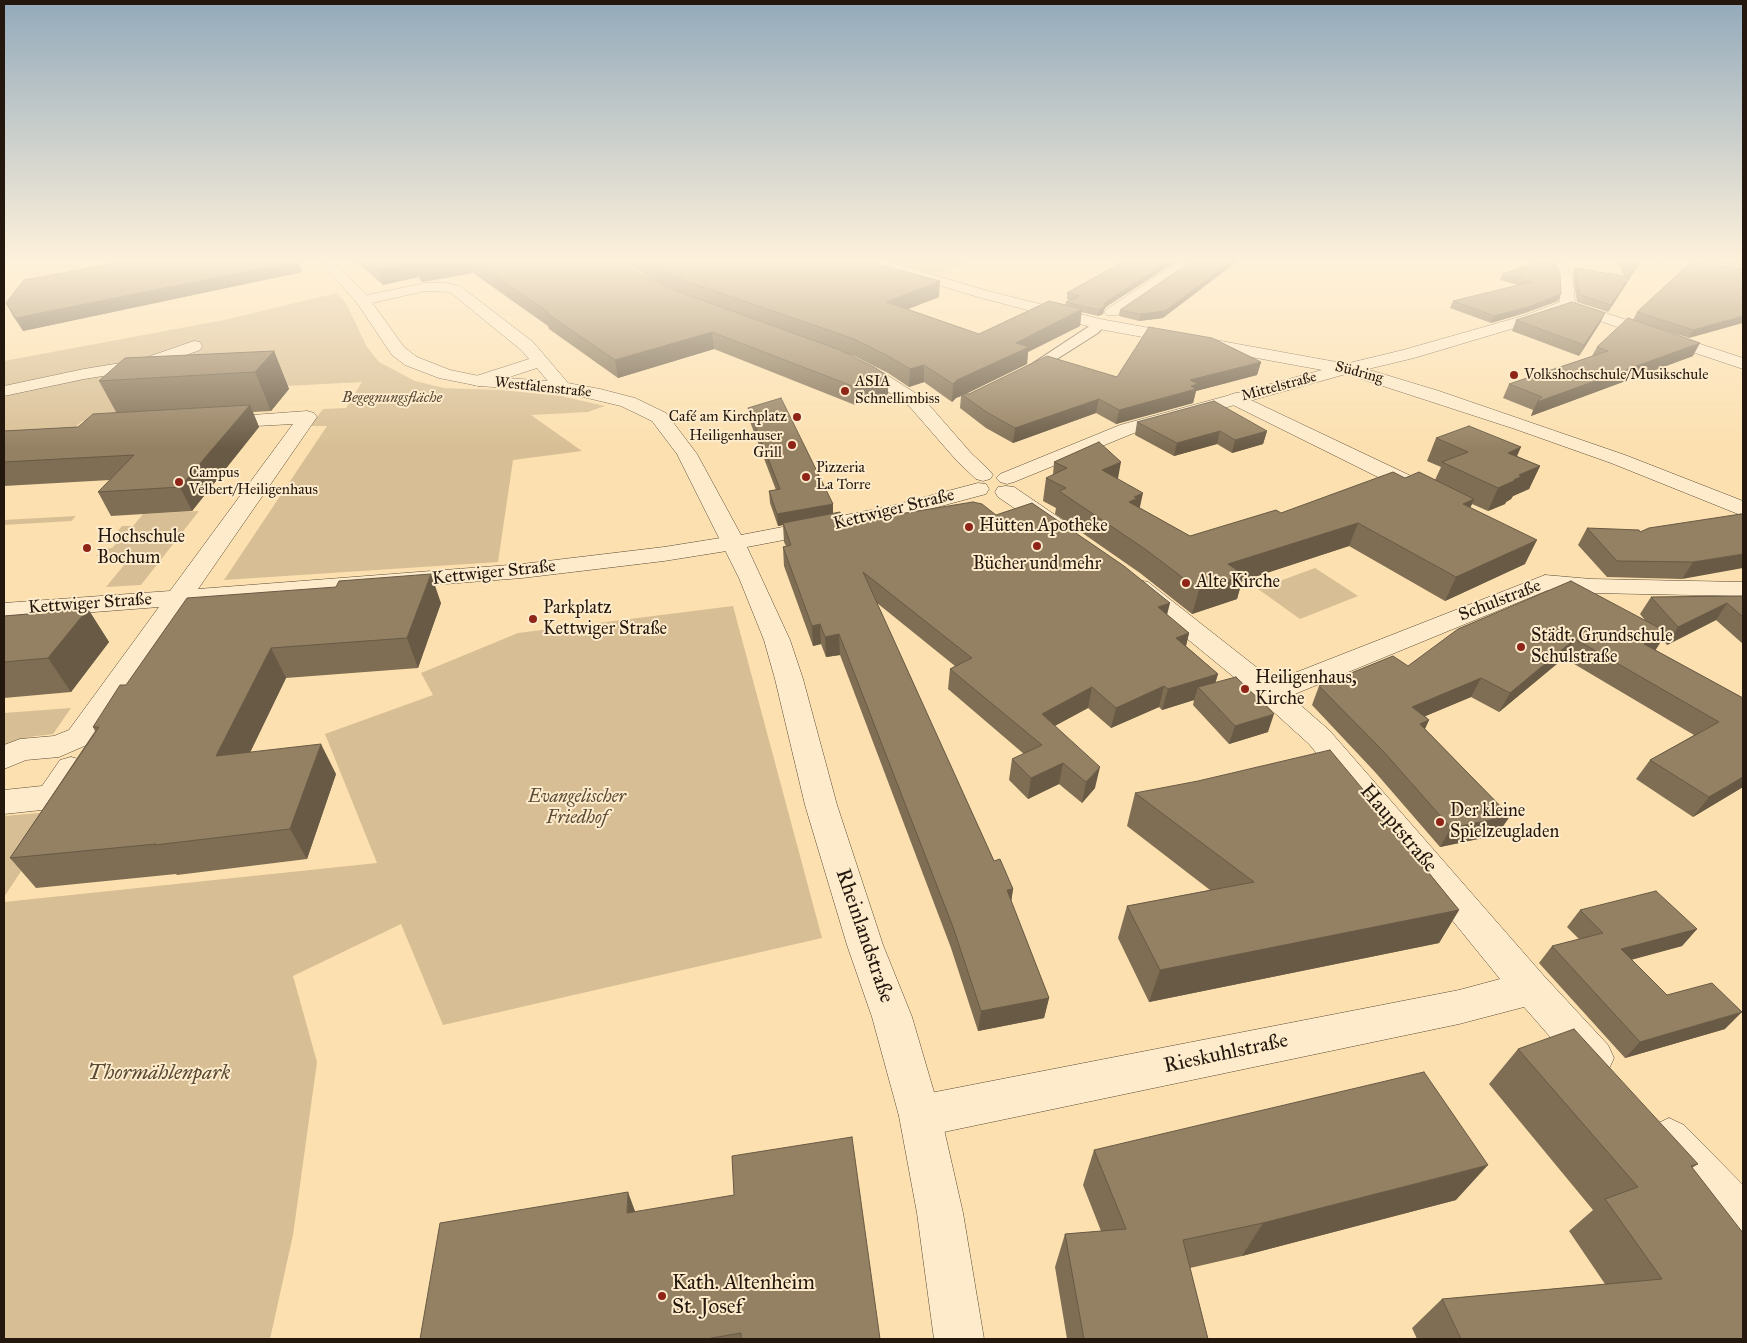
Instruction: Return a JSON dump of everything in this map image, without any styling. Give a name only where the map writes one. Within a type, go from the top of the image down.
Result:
[{"type":"street","name":"Westfalenstraße","points":[[379,324],[394,347],[404,356],[438,371],[479,381],[562,387],[600,394],[628,402],[659,417],[687,454],[733,543]]},
{"type":"street","points":[[499,324],[527,346],[562,387]]},
{"type":"street","points":[[1009,381],[1033,369],[1099,324]]},
{"type":"street","name":"Südring","points":[[1099,324],[1347,368],[1433,394],[1618,459],[1743,509]]},
{"type":"street","name":"Mittelstraße","points":[[1007,485],[1110,435],[1512,324]]},
{"type":"street","points":[[1623,324],[1743,364]]},
{"type":"street","points":[[4,391],[84,374],[141,365],[194,346]]},
{"type":"street","points":[[839,359],[881,379],[916,402],[981,482],[994,494],[1007,485],[1074,540]]},
{"type":"street","points":[[479,381],[525,367],[540,360]]},
{"type":"street","points":[[1236,399],[1440,499]]},
{"type":"street","points":[[4,758],[20,750],[58,746],[79,737],[307,417],[197,423]]},
{"type":"street","name":"Kettwiger Straße","points":[[4,611],[522,571],[664,554],[889,514],[981,482]]},
{"type":"street","name":"Rheinlandstraße","points":[[733,543],[751,578],[777,640],[789,678],[821,805],[865,945],[892,1017],[920,1116],[940,1213],[959,1339]]},
{"type":"street","name":"Hauptstraße","points":[[1122,574],[1271,693],[1319,736],[1532,988],[1616,1083]]},
{"type":"street","name":"Schulstraße","points":[[1271,693],[1545,582],[1591,586],[1743,589]]},
{"type":"street","points":[[4,802],[51,797],[85,748],[79,737]]},
{"type":"street","name":"Rieskuhlstraße","points":[[920,1116],[1459,1007],[1532,988]]},
{"type":"street","points":[[1649,1119],[1743,1218]]},
{"type":"green space","name":"Begegnungsfläche","points":[[204,324],[356,324],[367,347],[379,362],[415,381],[444,388],[501,390],[561,396],[605,406],[588,412],[531,415],[582,451],[513,460],[498,562],[224,580],[327,426],[310,426],[323,409],[346,408],[362,382],[134,394],[107,420],[82,421],[64,439],[4,442],[4,361]]},
{"type":"green space","points":[[199,511],[141,585],[106,587],[129,559],[112,560],[116,555],[96,556],[103,549],[112,548],[120,539],[111,539],[122,526],[133,526],[143,514]]},
{"type":"green space","points":[[76,516],[71,521],[4,525],[4,520]]},
{"type":"green space","points":[[1315,568],[1358,596],[1300,619],[1258,589]]},
{"type":"green space","points":[[733,606],[822,938],[443,1025],[401,924],[293,976],[317,1062],[293,1235],[270,1339],[4,1339],[4,902],[377,863],[325,734],[433,695],[421,673],[518,633]]},
{"type":"green space","points":[[71,708],[53,734],[29,737],[4,749],[4,713]]},
{"type":"green space","points":[[61,811],[4,897],[4,816]]},
{"type":"building","points":[[562,324],[767,324],[840,350],[888,376],[855,387],[712,332],[615,360]]},
{"type":"building","points":[[810,324],[949,324],[979,334],[1001,324],[1054,324],[1016,343],[1029,347],[957,380],[953,384],[924,365],[910,369],[854,339]]},
{"type":"building","points":[[1526,324],[1598,324],[1584,345]]},
{"type":"building","points":[[1622,324],[1644,324],[1700,343],[1537,402],[1542,397],[1509,384],[1608,351],[1597,347]]},
{"type":"building","points":[[1673,324],[1716,324],[1693,330]]},
{"type":"building","points":[[1149,327],[1212,338],[1261,362],[1190,380],[1198,384],[1191,386],[1196,389],[1119,410],[1099,399],[1015,428],[988,413],[961,394],[969,394],[1047,356],[1117,377]]},
{"type":"building","points":[[274,351],[255,372],[99,381],[125,358]]},
{"type":"building","points":[[781,398],[833,504],[777,514],[769,491],[780,489],[748,408]]},
{"type":"building","points":[[1214,401],[1267,431],[1235,440],[1220,431],[1177,443],[1137,422]]},
{"type":"building","points":[[250,405],[180,487],[98,492],[134,455],[4,462],[4,431],[78,427],[93,414]]},
{"type":"building","points":[[1469,426],[1521,447],[1508,453],[1540,466],[1519,475],[1522,476],[1498,488],[1442,462],[1468,452],[1436,438]]},
{"type":"building","points":[[1099,442],[1121,462],[1102,470],[1143,493],[1134,497],[1138,498],[1129,502],[1190,536],[1276,510],[1281,513],[1393,472],[1405,478],[1419,472],[1474,499],[1463,504],[1537,540],[1456,577],[1358,523],[1228,564],[1244,575],[1199,590],[1145,549],[1059,491],[1066,488],[1046,478],[1067,468],[1054,462]]},
{"type":"building","points":[[973,502],[982,504],[996,515],[1032,503],[1124,566],[1170,603],[1158,607],[1189,633],[1176,638],[1218,674],[1168,689],[1164,686],[1116,708],[1092,687],[1042,714],[1100,767],[1086,782],[1063,763],[1031,778],[1012,759],[1042,745],[950,669],[972,658],[863,572],[994,861],[1000,859],[1013,889],[1007,890],[1049,998],[981,1011],[953,927],[839,634],[825,637],[820,624],[812,626],[783,547],[791,545],[783,523],[840,512],[844,523]]},
{"type":"building","points":[[1743,515],[1743,554],[1693,562],[1617,561],[1587,528],[1639,530],[1640,532],[1649,528]]},
{"type":"building","points":[[431,574],[407,638],[271,648],[216,756],[321,744],[290,829],[155,845],[10,858],[99,727],[93,727],[120,685],[126,685],[187,598],[336,587],[339,581]]},
{"type":"building","points":[[1571,581],[1667,632],[1644,644],[1743,698],[1743,777],[1709,797],[1650,760],[1719,722],[1575,639],[1510,693],[1481,678],[1412,707],[1429,720],[1420,724],[1510,816],[1451,828],[1384,752],[1319,686],[1393,656],[1408,666],[1458,629]]},
{"type":"building","points":[[1743,596],[1743,617],[1727,603],[1678,627],[1651,597]]},
{"type":"building","points":[[88,609],[48,658],[4,662],[4,616]]},
{"type":"building","points":[[1236,677],[1274,714],[1235,726],[1198,687]]},
{"type":"building","points":[[1330,750],[1387,818],[1385,819],[1459,910],[1160,970],[1127,906],[1254,882],[1135,793],[1198,781]]},
{"type":"building","points":[[1656,891],[1697,929],[1621,949],[1667,995],[1712,983],[1742,1012],[1640,1042],[1552,946],[1603,933],[1580,910]]},
{"type":"building","points":[[1574,1029],[1698,1164],[1691,1166],[1743,1233],[1743,1339],[1461,1339],[1442,1299],[1662,1279],[1605,1199],[1638,1187],[1518,1049]]},
{"type":"building","points":[[1424,1072],[1488,1165],[1263,1223],[1183,1240],[1208,1339],[1084,1339],[1065,1234],[1126,1229],[1094,1150]]},
{"type":"building","name":"Kath. Altenheim St. Josef","points":[[852,1137],[880,1339],[741,1339],[741,1333],[706,1339],[420,1339],[440,1223],[628,1192],[627,1213],[734,1195],[732,1156]]},
{"type":"place","name":"Volkshochschule/Musikschule","points":[[1514,375]]},
{"type":"place","name":"ASIA Schnellimbiss","points":[[845,391]]},
{"type":"place","name":"Café am Kirchplatz","points":[[797,417]]},
{"type":"place","name":"Heiligenhauser Grill","points":[[792,445]]},
{"type":"place","name":"Pizzeria La Torre","points":[[806,477]]},
{"type":"place","name":"Campus Velbert/Heiligenhaus","points":[[179,482]]},
{"type":"place","name":"Hütten Apotheke","points":[[969,527]]},
{"type":"place","name":"Bücher und mehr","points":[[1037,546]]},
{"type":"place","name":"Hochschule Bochum","points":[[87,548]]},
{"type":"place","name":"Alte Kirche","points":[[1186,583]]},
{"type":"place","name":"Parkplatz Kettwiger Straße","points":[[533,619]]},
{"type":"place","name":"Städt. Grundschule Schulstraße","points":[[1521,647]]},
{"type":"place","name":"Heiligenhaus, Kirche","points":[[1245,689]]},
{"type":"place","name":"Der kleine Spielzeugladen","points":[[1440,822]]},
{"type":"place","name":"Kath. Altenheim St. Josef","points":[[662,1296]]},
{"type":"park label","name":"Evangelischer Friedhof","points":[[577,808]]},
{"type":"park label","name":"Thormählenpark","points":[[159,1074]]}]
